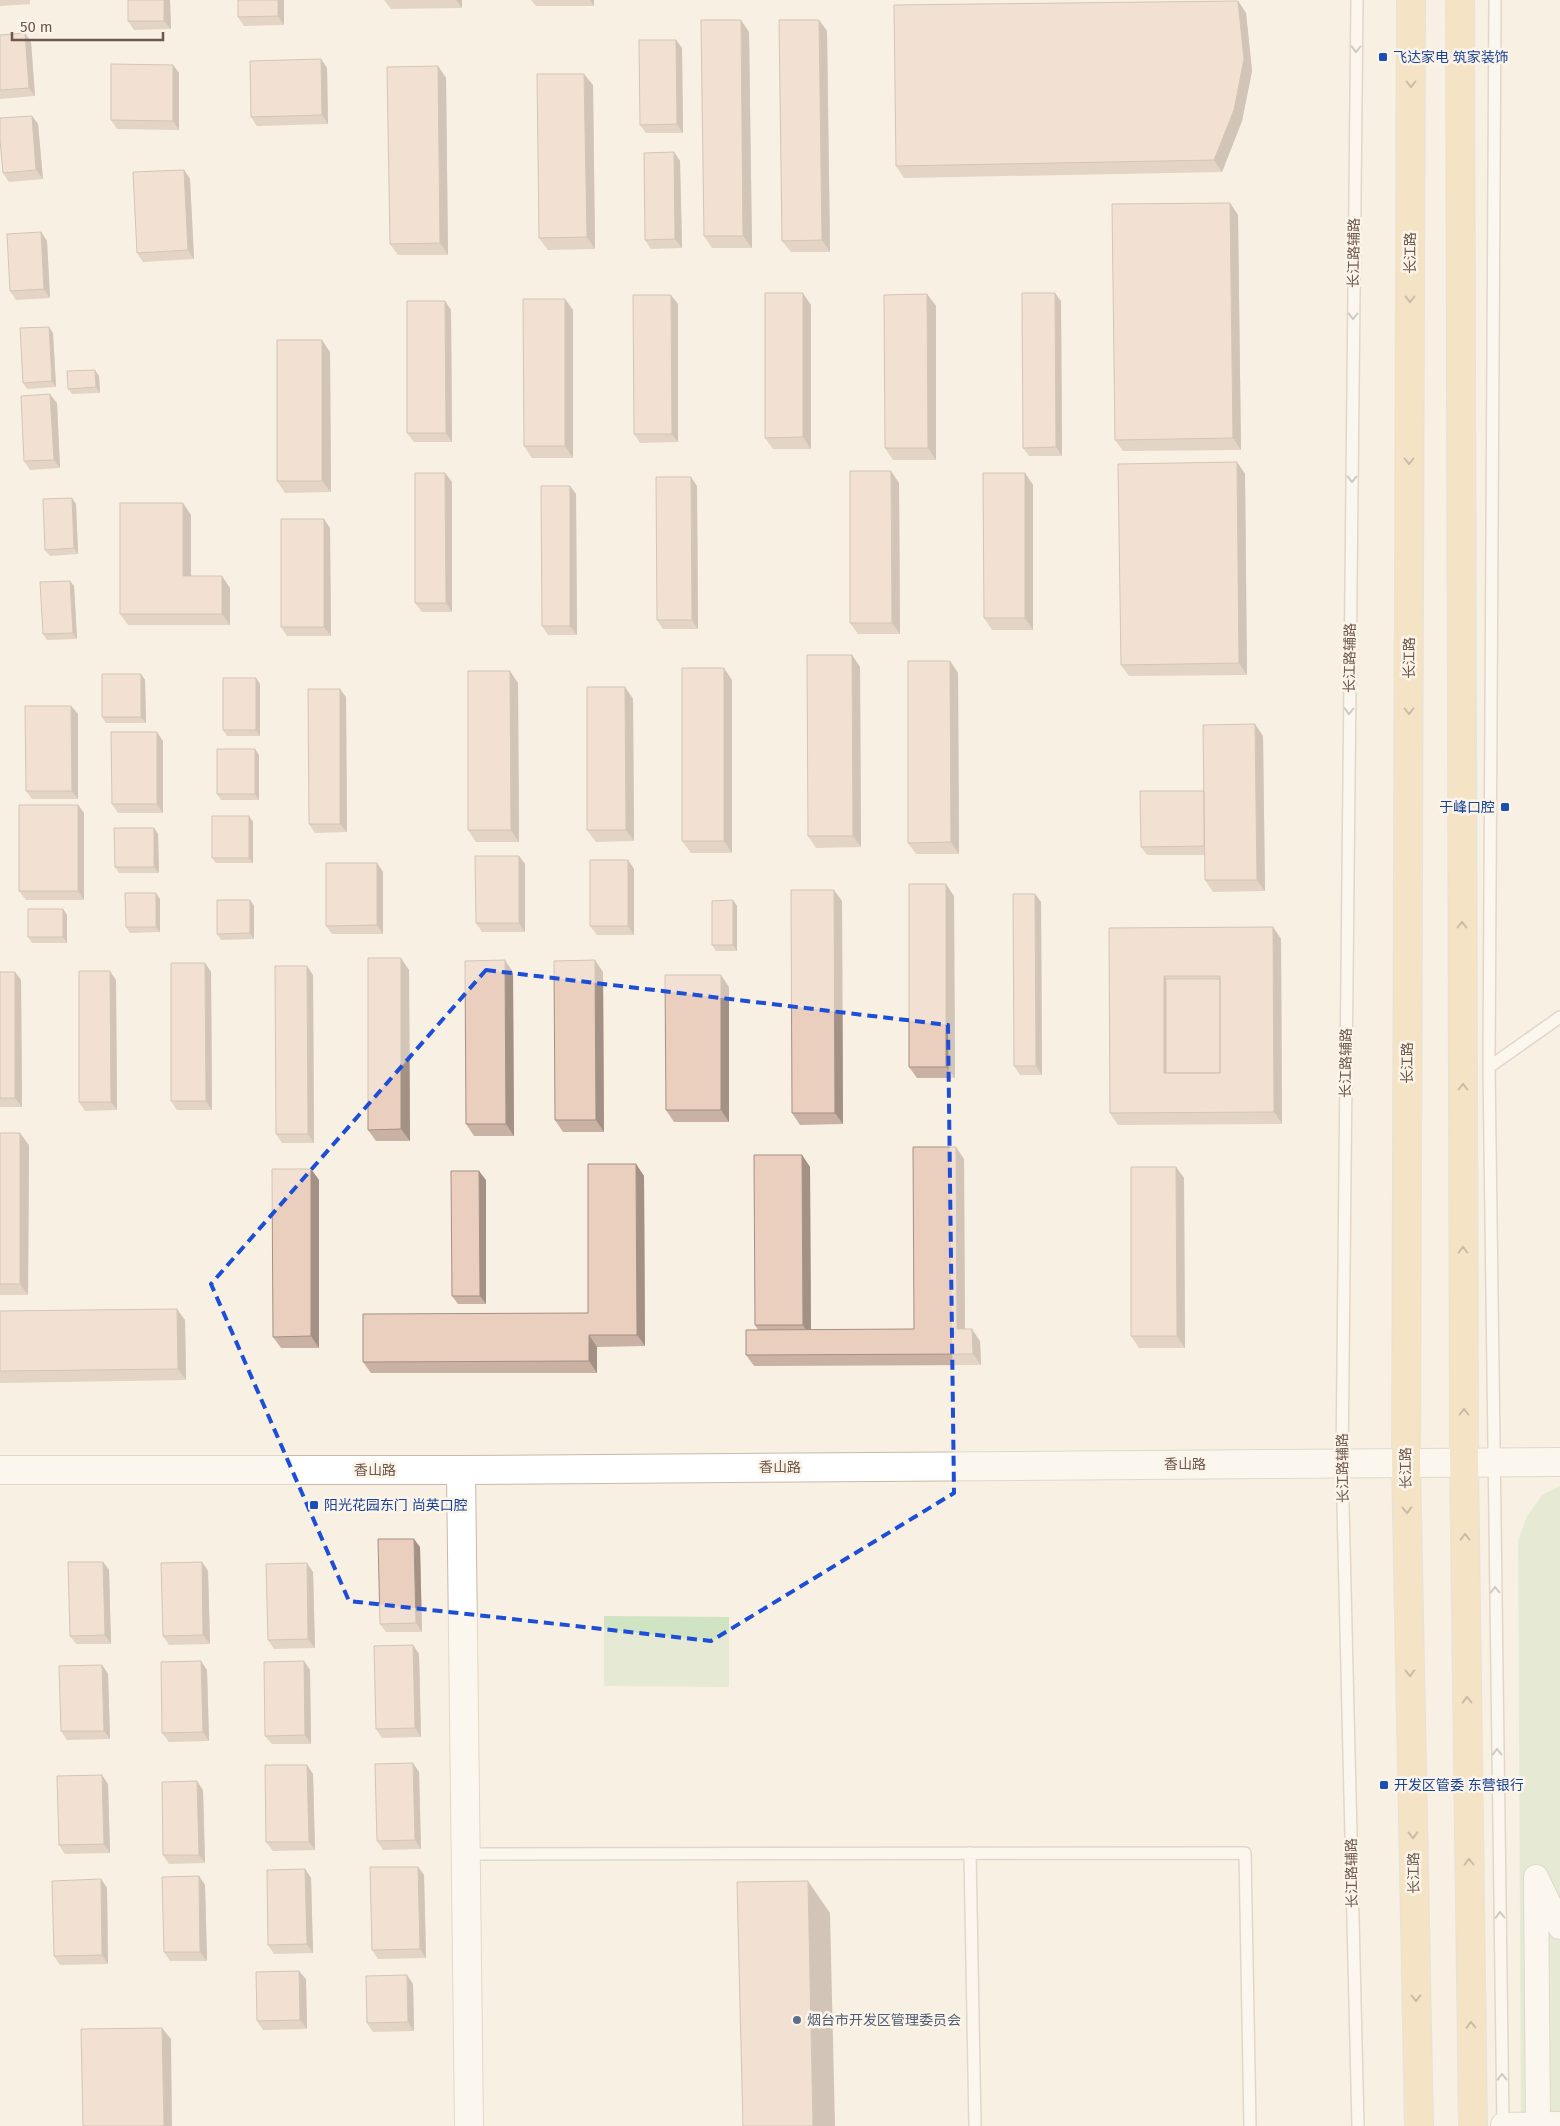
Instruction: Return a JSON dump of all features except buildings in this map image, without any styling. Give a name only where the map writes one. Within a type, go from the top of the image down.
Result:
[{"type":"main road","name":"长江路","points":[[1411,0],[1406,1462],[1419,2126]]},
{"type":"main road","points":[[1460,0],[1464,1461],[1473,2126]]},
{"type":"street","name":"香山路","points":[[0,1470],[461,1470],[1464,1461],[1560,1462]]},
{"type":"street","points":[[461,1470],[469,2126]]},
{"type":"street","points":[[1538,2126],[1536,1878],[1560,1927]]},
{"type":"street","points":[[1503,2125],[1560,2124]]},
{"type":"lane","name":"长江路辅路","points":[[1357,0],[1342,1463],[1358,2126]]},
{"type":"lane","points":[[1495,0],[1489,1067],[1503,2125]]},
{"type":"lane","points":[[1489,1067],[1560,1017]]},
{"type":"lane","points":[[970,1853],[975,2126]]},
{"type":"lane","points":[[466,1854],[1245,1853],[1250,2126]]},
{"type":"highlighted area","points":[[486,970],[948,1025],[954,1493],[711,1641],[349,1601],[211,1284]]},
{"type":"green space","points":[[1560,1486],[1560,2126],[1521,2126],[1518,1541],[1527,1516],[1542,1495]]},
{"type":"green space","points":[[604,1616],[729,1617],[729,1687],[604,1686]]},
{"type":"place","name":"飞达家电 筑家装饰","points":[[1383,57]]},
{"type":"place","name":"于峰口腔","points":[[1505,807]]},
{"type":"place","name":"阳光花园东门 尚英口腔","points":[[314,1505]]},
{"type":"place","name":"开发区管委 东营银行","points":[[1384,1785]]},
{"type":"place","name":"烟台市开发区管理委员会","points":[[797,2020]]}]
